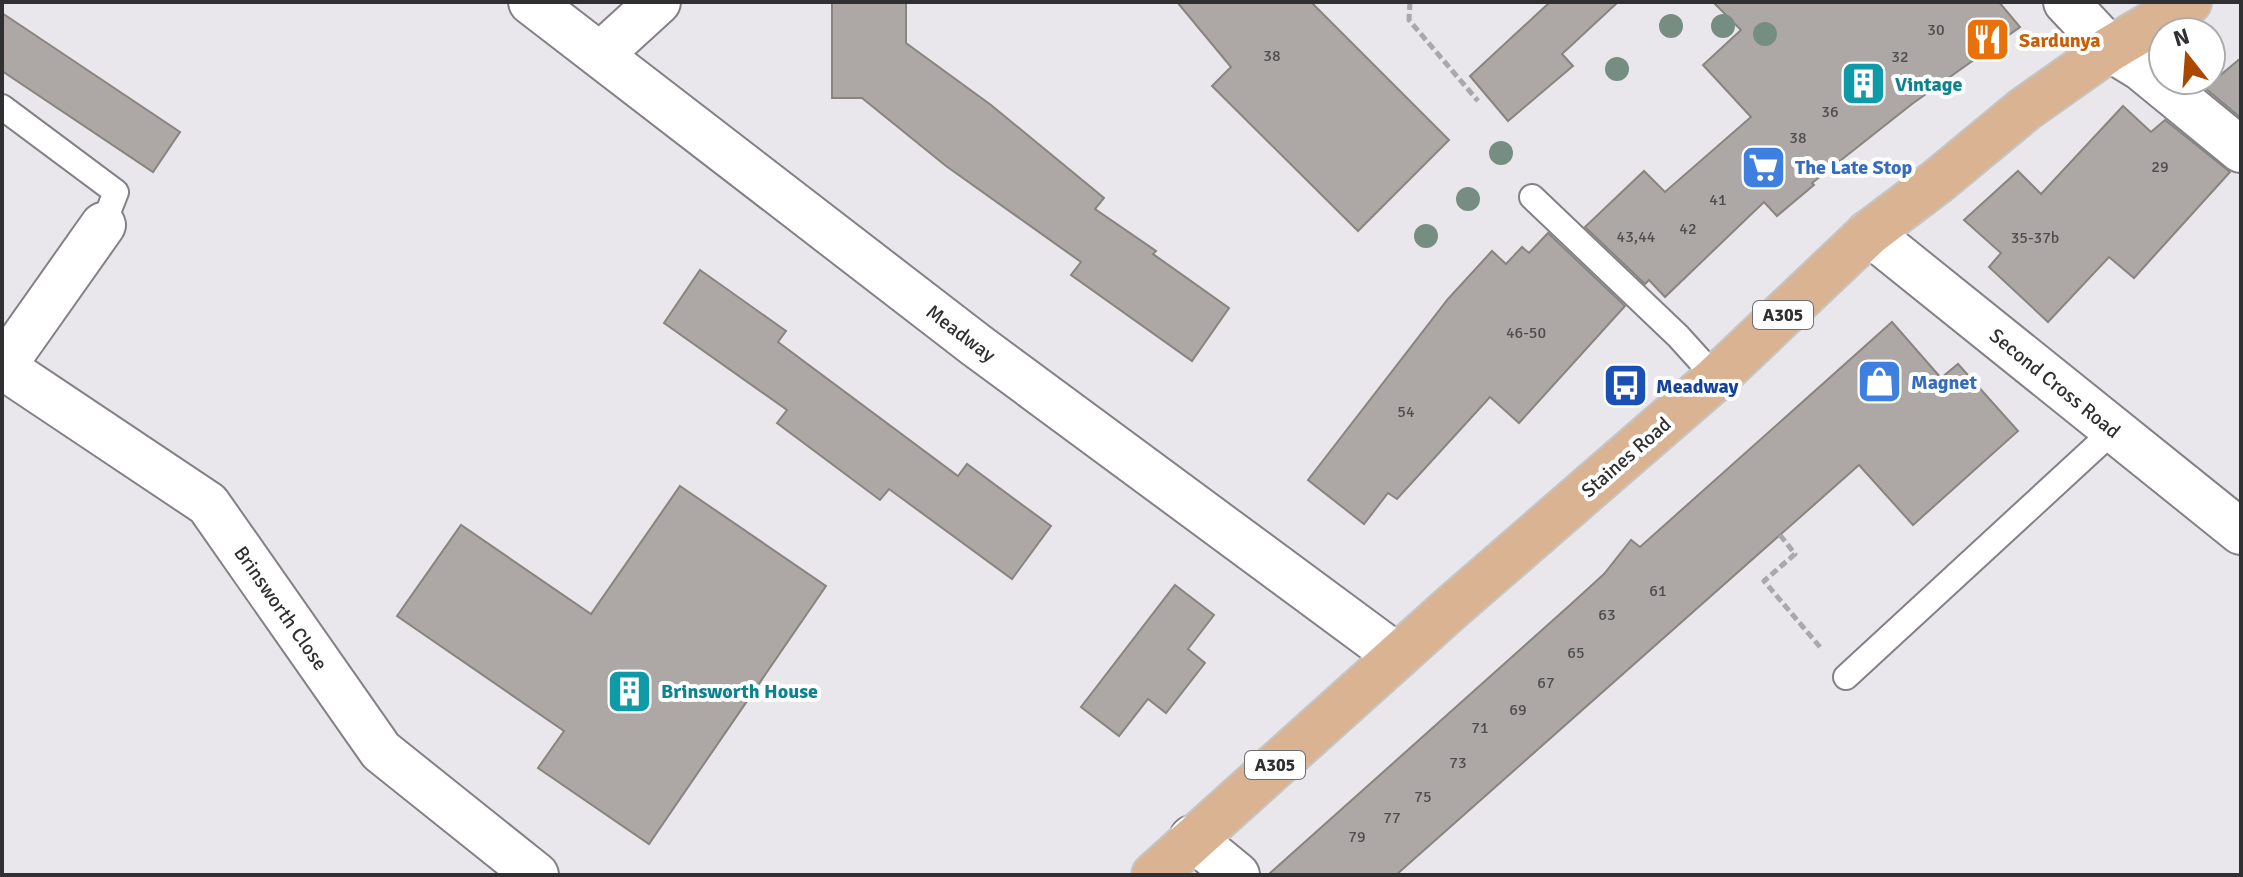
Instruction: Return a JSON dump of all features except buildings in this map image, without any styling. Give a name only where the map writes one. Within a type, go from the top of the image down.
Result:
[{"type":"main road","name":"Staines Road","points":[[1154,875],[1397,656],[1716,378],[1869,233],[2025,109],[2110,49],[2189,2]]},
{"type":"street","name":"Meadway","points":[[531,2],[976,345],[1397,656]]},
{"type":"street","points":[[600,55],[658,2]]},
{"type":"street","points":[[2066,2],[2110,49],[2141,68],[2241,150]]},
{"type":"street","name":"Brinsworth Close","points":[[103,225],[2,367],[208,504],[381,751],[536,875]]},
{"type":"street","name":"Second Cross Road","points":[[1869,233],[2241,532]]},
{"type":"street","points":[[1192,838],[1237,875]]},
{"type":"lane","points":[[2,107],[116,192],[103,225]]},
{"type":"lane","points":[[1532,197],[1678,336],[1716,378]]},
{"type":"lane","points":[[1846,677],[2114,430]]},
{"type":"path","points":[[1410,2],[1409,20],[1478,101]]},
{"type":"path","points":[[1729,173],[1760,205]]},
{"type":"path","points":[[1780,535],[1795,554],[1764,581],[1846,677]]},
{"type":"place","name":"Sardunya","points":[[1988,40]]},
{"type":"place","name":"Vintage","points":[[1864,84]]},
{"type":"place","name":"The Late Stop","points":[[1764,167]]},
{"type":"place","name":"Magnet","points":[[1880,382]]},
{"type":"place","name":"Meadway","points":[[1625,386]]},
{"type":"place","name":"Brinsworth House","points":[[630,691]]}]
